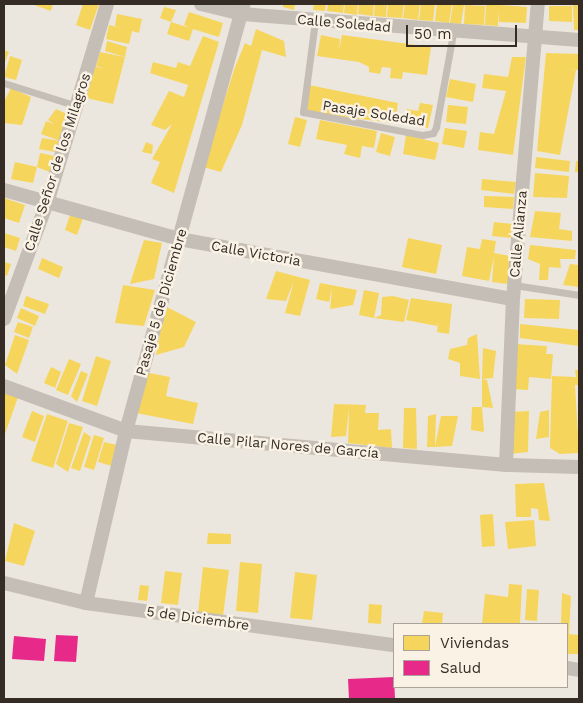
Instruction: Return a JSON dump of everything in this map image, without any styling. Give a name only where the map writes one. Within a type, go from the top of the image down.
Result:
[{"type":"street","name":"Calle Señor de los Milagros","points":[[4,318],[47,204],[106,4]]},
{"type":"street","name":"Calle Soledad","points":[[201,4],[315,21],[534,40],[579,40]]},
{"type":"street","name":"Calle Alianza","points":[[506,465],[513,292],[538,4]]},
{"type":"street","name":"Pasaje 5 de Diciembre","points":[[86,603],[126,431],[243,9]]},
{"type":"street","name":"Calle Victoria","points":[[4,190],[47,204],[179,239],[513,292]]},
{"type":"street","name":"Calle Pilar Nores de García","points":[[4,386],[126,431],[506,465],[579,467]]},
{"type":"street","name":"5 de Diciembre","points":[[4,583],[86,603],[393,644]]},
{"type":"lane","name":"Pasaje Soledad","points":[[315,21],[303,112],[422,135],[436,127],[453,33]]},
{"type":"lane","points":[[4,83],[77,106]]},
{"type":"lane","points":[[513,292],[579,295]]},
{"type":"building: Viviendas","points":[[31,4],[53,4],[51,11]]},
{"type":"building: Viviendas","points":[[83,4],[99,4],[90,30],[76,25]]},
{"type":"building: Viviendas","points":[[283,4],[295,4],[294,10],[283,7]]},
{"type":"building: Viviendas","points":[[314,4],[326,4],[325,11],[313,10]]},
{"type":"building: Viviendas","points":[[328,4],[344,4],[343,13],[327,11]]},
{"type":"building: Viviendas","points":[[345,4],[358,4],[357,15],[344,13]]},
{"type":"building: Viviendas","points":[[359,4],[374,4],[373,16],[358,14]]},
{"type":"building: Viviendas","points":[[375,4],[387,4],[386,17],[374,16]]},
{"type":"building: Viviendas","points":[[388,4],[404,4],[402,18],[387,17]]},
{"type":"building: Viviendas","points":[[405,4],[420,4],[418,20],[403,18]]},
{"type":"building: Viviendas","points":[[421,4],[435,4],[433,21],[419,20]]},
{"type":"building: Viviendas","points":[[437,4],[452,4],[449,23],[435,21]]},
{"type":"building: Viviendas","points":[[453,4],[464,5],[461,24],[450,23]]},
{"type":"building: Viviendas","points":[[486,4],[527,7],[526,23],[499,22],[499,10],[498,26],[485,25]]},
{"type":"building: Viviendas","points":[[573,4],[579,4],[579,30],[574,30]]},
{"type":"building: Viviendas","points":[[465,5],[485,6],[484,25],[464,24]]},
{"type":"building: Viviendas","points":[[549,6],[572,6],[572,22],[549,21]]},
{"type":"building: Viviendas","points":[[164,7],[176,10],[171,22],[160,18]]},
{"type":"building: Viviendas","points":[[189,12],[223,23],[219,37],[193,29],[189,41],[167,34],[171,22],[190,28],[184,25]]},
{"type":"building: Viviendas","points":[[117,14],[142,19],[139,33],[132,31],[129,44],[106,39],[109,25],[122,28],[115,26]]},
{"type":"building: Viviendas","points":[[256,29],[284,41],[286,57],[262,50],[242,125],[221,172],[203,167],[235,67],[245,43],[251,46]]},
{"type":"building: Viviendas","points":[[321,35],[340,39],[339,50],[342,35],[431,47],[427,75],[403,72],[402,79],[390,78],[391,68],[382,67],[380,74],[369,72],[369,67],[359,62],[317,56]]},
{"type":"building: Viviendas","points":[[203,36],[219,42],[174,193],[151,183],[160,162],[152,159],[172,124],[165,130],[151,125],[169,91],[184,97],[188,85],[150,73],[153,62],[176,68],[178,62],[190,66]]},
{"type":"building: Viviendas","points":[[107,41],[127,47],[125,57],[105,51]]},
{"type":"building: Viviendas","points":[[4,50],[9,52],[4,65]]},
{"type":"building: Viviendas","points":[[100,52],[125,57],[113,104],[86,98],[92,66],[105,69],[96,66]]},
{"type":"building: Viviendas","points":[[546,53],[579,54],[579,70],[563,69],[576,70],[560,155],[537,151]]},
{"type":"building: Viviendas","points":[[10,56],[22,60],[16,80],[4,77]]},
{"type":"building: Viviendas","points":[[512,57],[526,57],[513,155],[478,150],[480,132],[494,134],[506,91],[482,88],[484,74],[508,77]]},
{"type":"building: Viviendas","points":[[450,79],[476,84],[473,102],[446,97]]},
{"type":"building: Viviendas","points":[[309,85],[398,103],[395,123],[306,113]]},
{"type":"building: Viviendas","points":[[11,88],[31,97],[22,125],[4,123],[4,102]]},
{"type":"building: Viviendas","points":[[420,103],[433,105],[428,128],[404,125],[407,109],[418,111]]},
{"type":"building: Viviendas","points":[[448,105],[468,107],[466,124],[446,122]]},
{"type":"building: Viviendas","points":[[56,109],[69,115],[60,141],[41,134],[46,121],[54,124],[48,120]]},
{"type":"building: Viviendas","points":[[295,117],[307,120],[300,147],[288,144]]},
{"type":"building: Viviendas","points":[[320,120],[377,131],[374,148],[362,146],[360,158],[344,154],[347,145],[316,139]]},
{"type":"building: Viviendas","points":[[445,128],[467,131],[464,148],[442,144]]},
{"type":"building: Viviendas","points":[[381,133],[395,137],[390,156],[376,152]]},
{"type":"building: Viviendas","points":[[406,135],[439,143],[435,160],[403,154]]},
{"type":"building: Viviendas","points":[[42,138],[60,141],[55,152],[39,149]]},
{"type":"building: Viviendas","points":[[146,142],[153,145],[152,154],[142,152]]},
{"type":"building: Viviendas","points":[[40,153],[55,156],[52,173],[37,167]]},
{"type":"building: Viviendas","points":[[536,157],[570,161],[569,172],[535,168]]},
{"type":"building: Viviendas","points":[[576,161],[579,161],[579,172],[575,172]]},
{"type":"building: Viviendas","points":[[15,162],[37,167],[33,183],[11,179]]},
{"type":"building: Viviendas","points":[[535,173],[569,176],[567,198],[533,197]]},
{"type":"building: Viviendas","points":[[482,179],[516,182],[514,194],[481,190]]},
{"type":"building: Viviendas","points":[[484,196],[514,197],[513,209],[484,207]]},
{"type":"building: Viviendas","points":[[4,198],[25,205],[19,223],[4,218]]},
{"type":"building: Viviendas","points":[[535,211],[561,213],[559,229],[572,231],[572,241],[530,237]]},
{"type":"building: Viviendas","points":[[70,215],[83,218],[77,235],[65,230]]},
{"type":"building: Viviendas","points":[[494,222],[513,224],[512,238],[492,236]]},
{"type":"building: Viviendas","points":[[4,233],[20,238],[16,251],[4,247]]},
{"type":"building: Viviendas","points":[[408,238],[442,245],[436,274],[402,267]]},
{"type":"building: Viviendas","points":[[482,239],[496,241],[494,253],[510,256],[508,284],[492,282],[494,256],[489,281],[462,276],[467,247],[480,249]]},
{"type":"building: Viviendas","points":[[144,240],[162,243],[154,279],[130,284]]},
{"type":"building: Viviendas","points":[[530,245],[576,250],[575,259],[560,259],[561,268],[549,267],[548,280],[539,280],[540,264],[528,259]]},
{"type":"building: Viviendas","points":[[42,258],[63,267],[59,278],[38,269]]},
{"type":"building: Viviendas","points":[[4,262],[11,264],[7,276],[4,274]]},
{"type":"building: Viviendas","points":[[570,264],[579,265],[579,287],[563,285]]},
{"type":"building: Viviendas","points":[[276,271],[310,280],[300,316],[285,313],[294,281],[286,301],[266,299]]},
{"type":"building: Viviendas","points":[[320,283],[357,290],[353,305],[330,309],[332,288],[329,302],[316,299]]},
{"type":"building: Viviendas","points":[[123,285],[155,290],[144,326],[115,323]]},
{"type":"building: Viviendas","points":[[364,290],[379,293],[374,318],[359,315]]},
{"type":"building: Viviendas","points":[[26,296],[49,304],[45,314],[23,306]]},
{"type":"building: Viviendas","points":[[393,296],[409,300],[404,322],[374,318],[381,315],[382,297]]},
{"type":"building: Viviendas","points":[[411,298],[452,304],[449,334],[437,332],[438,321],[437,326],[406,320]]},
{"type":"building: Viviendas","points":[[525,299],[560,300],[559,319],[524,318]]},
{"type":"building: Viviendas","points":[[165,306],[196,322],[184,347],[156,355]]},
{"type":"building: Viviendas","points":[[21,308],[39,316],[35,326],[17,318]]},
{"type":"building: Viviendas","points":[[18,322],[33,327],[29,338],[14,332]]},
{"type":"building: Viviendas","points":[[520,324],[579,330],[579,346],[520,338]]},
{"type":"building: Viviendas","points":[[477,334],[480,379],[460,376],[460,363],[448,359],[450,349],[467,345],[468,338]]},
{"type":"building: Viviendas","points":[[15,335],[29,340],[17,374],[5,365]]},
{"type":"building: Viviendas","points":[[515,344],[547,346],[546,354],[553,354],[551,379],[529,377],[528,390],[511,389]]},
{"type":"building: Viviendas","points":[[483,348],[496,351],[493,378],[482,379]]},
{"type":"building: Viviendas","points":[[96,356],[111,361],[97,406],[82,401]]},
{"type":"building: Viviendas","points":[[69,359],[81,364],[68,395],[56,390]]},
{"type":"building: Viviendas","points":[[51,367],[61,372],[55,388],[44,383]]},
{"type":"building: Viviendas","points":[[575,370],[579,370],[579,385],[575,385],[579,453],[560,454],[550,448],[552,376],[576,377]]},
{"type":"building: Viviendas","points":[[81,371],[88,374],[77,402],[71,396]]},
{"type":"building: Viviendas","points":[[144,372],[170,377],[166,396],[198,403],[193,424],[136,413]]},
{"type":"building: Viviendas","points":[[482,379],[487,380],[493,408],[482,407]]},
{"type":"building: Viviendas","points":[[4,392],[18,397],[4,437]]},
{"type":"building: Viviendas","points":[[334,404],[366,405],[365,413],[379,413],[378,430],[391,429],[392,448],[348,443],[349,408],[346,436],[331,437]]},
{"type":"building: Viviendas","points":[[472,407],[482,407],[484,432],[471,430]]},
{"type":"building: Viviendas","points":[[404,408],[416,408],[417,449],[403,448]]},
{"type":"building: Viviendas","points":[[549,410],[549,437],[536,439],[540,412]]},
{"type":"building: Viviendas","points":[[32,411],[44,416],[35,442],[22,437]]},
{"type":"building: Viviendas","points":[[529,411],[528,452],[510,454],[512,412]]},
{"type":"building: Viviendas","points":[[47,414],[68,421],[53,468],[31,461]]},
{"type":"building: Viviendas","points":[[436,414],[435,447],[427,447],[428,416]]},
{"type":"building: Viviendas","points":[[441,416],[458,416],[452,446],[435,447]]},
{"type":"building: Viviendas","points":[[69,423],[83,427],[68,472],[56,464]]},
{"type":"building: Viviendas","points":[[84,432],[91,437],[80,471],[71,468]]},
{"type":"building: Viviendas","points":[[94,435],[104,438],[94,470],[84,467]]},
{"type":"building: Viviendas","points":[[104,442],[117,445],[112,466],[98,462]]},
{"type":"building: Viviendas","points":[[544,483],[550,521],[539,520],[538,509],[531,508],[531,517],[516,517],[515,484]]},
{"type":"building: Viviendas","points":[[493,514],[495,546],[482,547],[480,515]]},
{"type":"building: Viviendas","points":[[534,520],[536,546],[508,549],[505,522]]},
{"type":"building: Viviendas","points":[[14,523],[35,531],[24,566],[5,561]]},
{"type":"building: Viviendas","points":[[208,533],[231,534],[231,544],[207,544]]},
{"type":"building: Viviendas","points":[[240,562],[262,564],[258,613],[236,611]]},
{"type":"building: Viviendas","points":[[203,567],[229,570],[223,616],[198,613]]},
{"type":"building: Viviendas","points":[[165,571],[182,573],[178,605],[161,603]]},
{"type":"building: Viviendas","points":[[295,572],[317,575],[312,620],[290,618]]},
{"type":"building: Viviendas","points":[[509,584],[522,585],[520,623],[482,623],[485,594],[508,597]]},
{"type":"building: Viviendas","points":[[140,585],[149,586],[147,601],[138,600]]},
{"type":"building: Viviendas","points":[[527,589],[539,590],[537,621],[525,620]]},
{"type":"building: Viviendas","points":[[562,593],[571,596],[569,634],[579,635],[579,654],[568,654],[568,623],[561,623]]},
{"type":"building: Viviendas","points":[[369,604],[382,605],[381,624],[368,623]]},
{"type":"building: Viviendas","points":[[424,611],[443,613],[442,623],[422,623]]},
{"type":"building: Salud","points":[[56,635],[78,636],[76,662],[54,661]]},
{"type":"building: Salud","points":[[14,636],[46,639],[44,661],[12,659]]},
{"type":"building: Salud","points":[[393,677],[395,699],[349,699],[348,679]]}]
